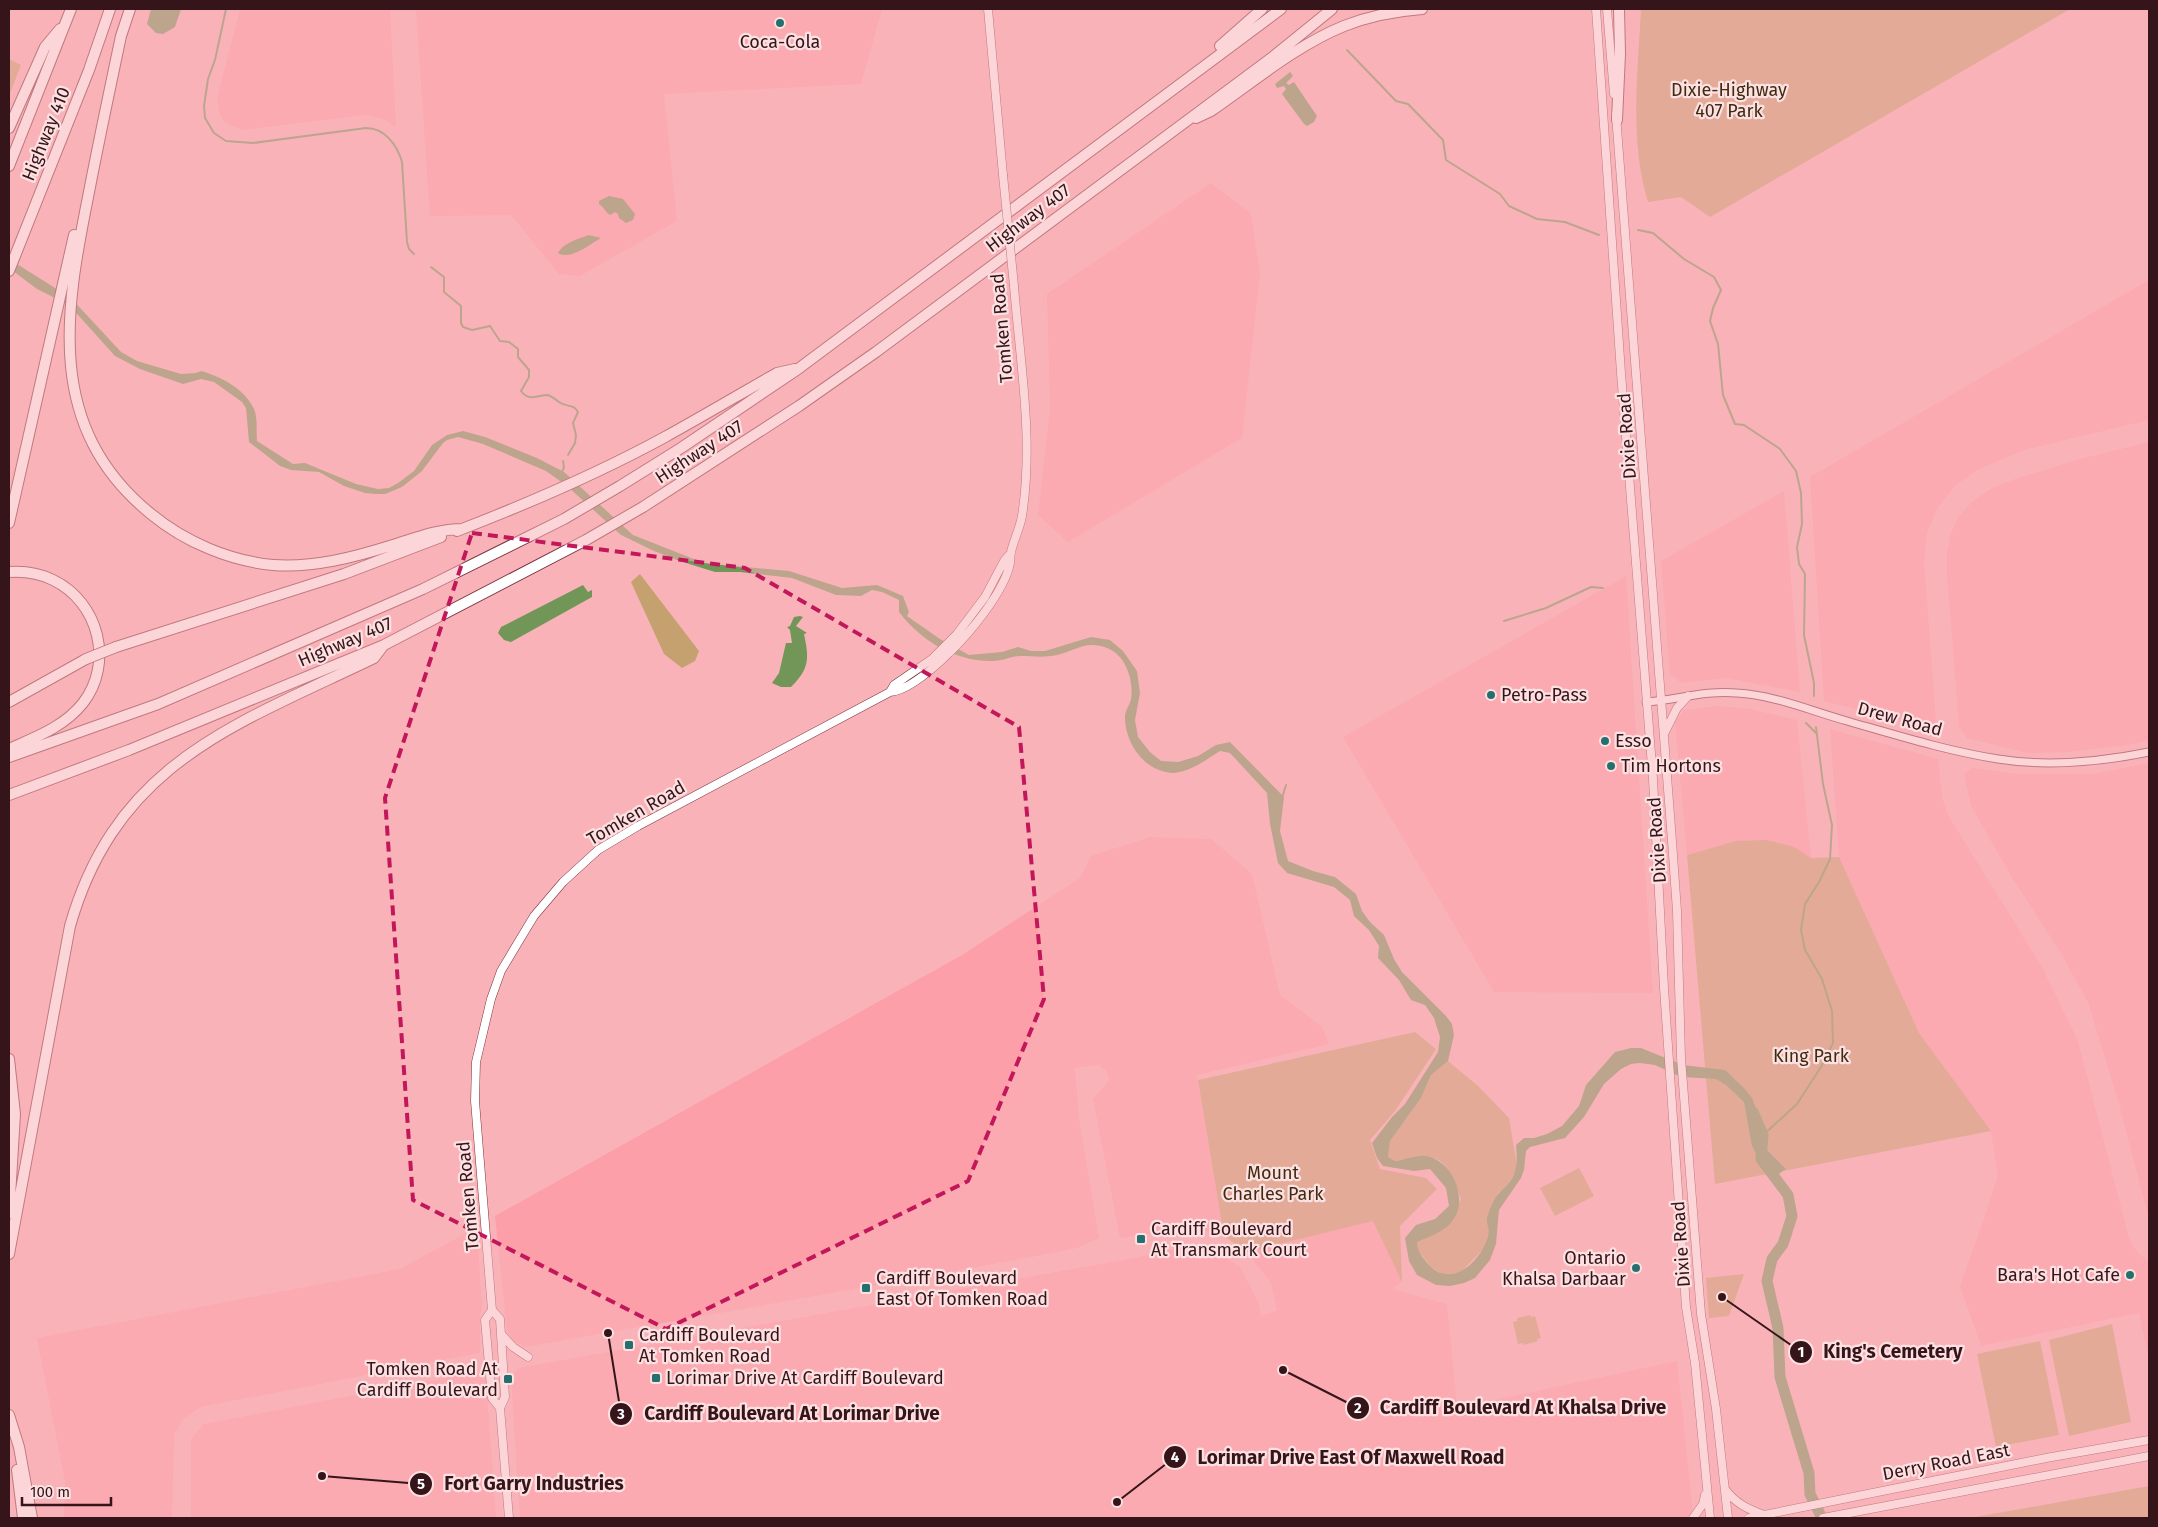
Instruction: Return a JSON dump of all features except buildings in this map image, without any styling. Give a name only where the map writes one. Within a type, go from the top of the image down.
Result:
[{"type":"highway","name":"Highway 410","points":[[9,166],[72,9]]},
{"type":"highway","name":"Highway 410","points":[[9,271],[89,70],[110,9]]},
{"type":"highway","points":[[9,523],[54,319],[69,278],[121,36],[130,9]]},
{"type":"highway","points":[[1176,86],[1262,9]]},
{"type":"highway","name":"Highway 407","points":[[9,757],[158,704],[423,589],[564,519],[681,448],[798,369],[1281,9]]},
{"type":"highway","name":"Highway 407","points":[[9,795],[129,750],[384,645],[586,540],[643,507],[790,412],[876,352],[1274,56],[1332,9]]},
{"type":"highway","points":[[1180,126],[1212,111],[1310,43],[1327,34],[1377,16],[1422,9]]},
{"type":"highway","points":[[1617,120],[1620,54],[1619,9]]},
{"type":"highway","points":[[9,128],[45,48],[67,20]]},
{"type":"highway","points":[[69,278],[68,351],[74,391],[85,426],[114,477],[135,500],[156,518],[183,536],[218,552],[238,558],[274,565],[292,565],[361,555],[446,529],[462,529]]},
{"type":"highway","points":[[9,702],[86,659],[116,647],[344,574],[462,529],[538,497],[664,438],[777,373],[798,369]]},
{"type":"highway","points":[[9,572],[40,574],[60,584],[76,596],[93,621],[99,638],[100,654],[97,676],[91,690],[75,712],[55,728],[9,749]]},
{"type":"highway","points":[[9,1254],[70,926],[86,879],[110,834],[148,788],[199,746],[226,730],[374,658],[384,645]]},
{"type":"highway","points":[[9,1059],[15,1114],[9,1213]]},
{"type":"highway","points":[[9,1415],[19,1447],[32,1518]]},
{"type":"highway","points":[[12,1427],[23,1518]]},
{"type":"main road","name":"Tomken Road","points":[[509,1518],[500,1408],[505,1397],[500,1319],[492,1310],[475,1101],[476,1062],[491,998],[501,971],[534,916],[563,882],[598,850],[638,826],[890,692],[894,685],[936,660],[961,635],[985,597],[1004,561],[1011,553],[1022,516],[1027,466],[1027,436],[988,9]]},
{"type":"main road","name":"Dixie Road","points":[[1596,9],[1653,779],[1668,1054],[1686,1307],[1696,1372],[1710,1518]]},
{"type":"main road","name":"Dixie Road","points":[[1607,9],[1662,701],[1677,911],[1681,1058],[1701,1314],[1716,1410],[1728,1518]]},
{"type":"main road","points":[[1664,733],[1678,708],[1688,696]]},
{"type":"main road","name":"Tomken Road","points":[[492,1310],[485,1320],[492,1398],[500,1408]]},
{"type":"main road","points":[[501,1334],[512,1347],[528,1356]]},
{"type":"main road","name":"Derry Road East","points":[[1749,1518],[2046,1458],[2149,1440]]},
{"type":"main road","name":"Derry Road East","points":[[1823,1518],[2149,1456]]},
{"type":"main road","points":[[2046,1458],[2050,1474]]},
{"type":"main road","points":[[1724,1487],[1732,1498],[1743,1507],[1764,1515]]},
{"type":"main road","points":[[1693,1518],[1703,1504],[1706,1490]]},
{"type":"street","name":"Drew Road","points":[[1646,702],[1688,696],[1737,693],[1774,700],[1874,728],[1999,759],[2051,762],[2096,761],[2149,752]]},
{"type":"highlighted area","points":[[472,533],[745,568],[1019,727],[1044,999],[968,1181],[666,1329],[413,1200],[385,798]]},
{"type":"shaded area","points":[[151,9],[181,9],[175,27],[163,34],[156,33],[147,24]]},
{"type":"shaded area","points":[[240,9],[390,9],[396,127],[384,119],[366,115],[242,130],[226,123],[220,116],[217,99]]},
{"type":"shaded area","points":[[416,9],[882,9],[861,84],[664,94],[677,221],[580,276],[559,274],[511,215],[430,216]]},
{"type":"shaded area","points":[[1290,72],[1293,76],[1286,83],[1289,85],[1294,82],[1317,116],[1314,122],[1307,126],[1282,94],[1286,89],[1284,86],[1277,88],[1275,84]]},
{"type":"shaded area","points":[[1211,183],[1251,214],[1260,274],[1242,438],[1068,542],[1038,515],[1050,409],[1047,294]]},
{"type":"shaded area","points":[[609,196],[623,199],[635,214],[633,220],[626,223],[619,218],[618,214],[615,212],[610,215],[599,204],[599,201]]},
{"type":"shaded area","points":[[589,235],[601,238],[574,253],[563,255],[558,253],[567,244]]},
{"type":"shaded area","points":[[9,259],[71,298],[121,352],[137,361],[181,374],[201,371],[231,384],[245,395],[254,409],[257,441],[293,464],[305,463],[356,484],[378,489],[389,488],[414,471],[432,445],[447,435],[463,431],[485,437],[537,458],[564,472],[633,535],[704,563],[789,571],[842,588],[877,585],[903,596],[909,612],[907,616],[940,639],[969,655],[1002,652],[1018,647],[1031,651],[1045,651],[1091,637],[1110,640],[1123,651],[1137,671],[1140,693],[1135,720],[1138,737],[1150,752],[1161,761],[1178,762],[1198,756],[1216,745],[1230,742],[1284,797],[1280,831],[1288,861],[1335,877],[1356,894],[1362,911],[1370,922],[1384,935],[1394,959],[1402,972],[1452,1024],[1454,1035],[1448,1061],[1431,1075],[1421,1098],[1390,1141],[1388,1157],[1395,1161],[1422,1156],[1435,1159],[1450,1172],[1455,1182],[1459,1202],[1458,1211],[1453,1220],[1442,1230],[1417,1242],[1418,1249],[1424,1259],[1432,1268],[1441,1273],[1450,1274],[1466,1268],[1474,1261],[1485,1245],[1489,1231],[1487,1217],[1490,1208],[1497,1195],[1510,1182],[1516,1169],[1516,1145],[1524,1138],[1534,1138],[1547,1134],[1562,1126],[1579,1106],[1586,1085],[1615,1052],[1631,1048],[1641,1048],[1683,1065],[1725,1070],[1752,1098],[1757,1111],[1763,1146],[1786,1169],[1770,1180],[1752,1146],[1744,1102],[1726,1085],[1716,1079],[1681,1077],[1655,1065],[1631,1064],[1621,1069],[1604,1084],[1584,1117],[1565,1138],[1530,1147],[1526,1151],[1521,1178],[1499,1210],[1496,1244],[1490,1260],[1475,1278],[1450,1286],[1436,1285],[1417,1275],[1409,1261],[1405,1238],[1416,1225],[1435,1219],[1449,1206],[1446,1188],[1430,1169],[1414,1171],[1383,1166],[1377,1158],[1372,1143],[1392,1117],[1405,1104],[1438,1052],[1440,1037],[1434,1018],[1425,1005],[1411,1000],[1399,980],[1378,958],[1379,946],[1369,930],[1354,916],[1350,900],[1334,887],[1287,873],[1278,863],[1270,824],[1267,793],[1230,753],[1220,751],[1185,771],[1172,773],[1153,767],[1138,754],[1132,746],[1126,727],[1125,714],[1132,692],[1130,677],[1124,662],[1114,651],[1100,646],[1087,645],[1057,655],[1019,656],[993,661],[966,658],[953,654],[940,648],[918,632],[899,612],[899,600],[882,592],[872,590],[861,596],[836,595],[792,578],[740,572],[715,572],[683,562],[621,535],[567,486],[546,471],[483,444],[458,437],[443,443],[422,471],[402,487],[385,494],[365,493],[344,486],[319,472],[291,470],[280,466],[249,442],[246,408],[242,402],[214,382],[201,379],[183,384],[140,369],[115,356],[69,305],[37,289],[9,268]]},
{"type":"shaded area","points":[[2149,280],[2149,420],[2024,450],[1977,470],[1956,485],[1938,507],[1927,533],[1924,562],[1936,722],[1929,728],[1824,701],[1810,477]]},
{"type":"shaded area","points":[[2149,442],[2149,740],[2128,745],[2068,752],[2027,753],[1967,738],[1959,726],[1947,572],[1947,552],[1951,533],[1959,516],[1972,502],[1992,488],[2015,479],[2080,459]]},
{"type":"shaded area","points":[[1784,491],[1800,692],[1727,678],[1681,683],[1670,674],[1661,561]]},
{"type":"shaded area","points":[[1626,576],[1653,993],[1494,992],[1343,737]]},
{"type":"shaded area","points":[[583,585],[588,592],[592,590],[592,597],[511,642],[504,640],[498,633],[501,627]]},
{"type":"shaded area","points":[[794,617],[803,617],[796,626],[807,633],[804,634],[807,650],[805,668],[791,687],[781,687],[772,683],[779,673],[786,643],[792,643],[790,630],[787,627],[790,626]]},
{"type":"shaded area","points":[[1718,706],[1750,709],[1797,720],[1811,858],[1793,847],[1736,841],[1687,855],[1675,722],[1684,710]]},
{"type":"shaded area","points":[[1830,729],[1938,759],[1942,797],[1948,815],[2042,967],[2078,1041],[2130,1242],[2138,1253],[2149,1262],[2149,1360],[2139,1313],[1981,1346],[1960,1286],[1998,1175],[1991,1132],[1919,1033],[1839,857]]},
{"type":"shaded area","points":[[2149,763],[2149,1219],[2119,1104],[2088,1002],[2059,950],[2011,876],[1971,806],[1964,774],[1973,768],[2018,774],[2092,774]]},
{"type":"shaded area","points":[[1150,837],[1211,839],[1252,874],[1280,995],[1322,1027],[1329,1044],[1197,1075],[1224,1236],[1195,1228],[1120,1238],[1093,1099],[1109,1081],[1107,1072],[1099,1065],[1075,1068],[1079,1118],[1099,1238],[1077,1248],[1032,1257],[737,1310],[525,1347],[513,1341],[507,1331],[495,1216],[962,955],[1080,878],[1091,856]]},
{"type":"shaded area","points":[[1373,1221],[1402,1282],[1392,1289],[1447,1304],[1457,1408],[1677,1361],[1693,1513],[1687,1518],[520,1518],[511,1377],[518,1368],[1129,1259],[1193,1245],[1216,1252],[1240,1267],[1258,1301],[1261,1316],[1277,1310],[1271,1283],[1247,1252]]},
{"type":"shaded area","points":[[477,1227],[482,1308],[480,1316],[480,1353],[201,1407],[183,1419],[174,1435],[172,1518],[64,1518],[65,1482],[37,1338],[400,1269]]},
{"type":"shaded area","points":[[475,1372],[486,1381],[496,1518],[191,1518],[191,1439],[204,1424]]},
{"type":"green space","name":"Dixie-Highway 407 Park","points":[[1641,9],[2070,9],[1710,217],[1681,197],[1648,202],[1638,154],[1636,106]]},
{"type":"green space","points":[[9,59],[21,65],[9,96]]},
{"type":"green space","points":[[640,574],[699,651],[695,661],[682,668],[664,654],[631,582]]},
{"type":"green space","name":"King Park","points":[[1766,840],[1794,847],[1811,858],[1839,857],[1919,1033],[1991,1131],[1715,1184],[1687,855],[1736,841]]},
{"type":"green space","name":"Mount Charles Park","points":[[1415,1032],[1436,1049],[1395,1111],[1370,1140],[1380,1169],[1426,1178],[1437,1189],[1400,1226],[1402,1282],[1373,1221],[1247,1252],[1224,1236],[1198,1080]]},
{"type":"green space","points":[[1448,1061],[1478,1086],[1509,1118],[1518,1171],[1510,1183],[1498,1193],[1487,1218],[1489,1234],[1484,1248],[1461,1272],[1450,1275],[1442,1274],[1431,1267],[1417,1249],[1417,1242],[1452,1221],[1461,1199],[1450,1174],[1439,1160],[1432,1158],[1422,1157],[1395,1161],[1388,1157],[1390,1141],[1421,1098],[1431,1075]]},
{"type":"green space","points":[[1579,1168],[1594,1196],[1555,1216],[1540,1188]]},
{"type":"green space","points":[[1744,1274],[1729,1316],[1709,1318],[1706,1278]]},
{"type":"green space","points":[[1530,1315],[1531,1317],[1535,1316],[1541,1338],[1537,1339],[1538,1341],[1524,1345],[1523,1343],[1518,1344],[1513,1322],[1517,1321],[1517,1318]]},
{"type":"green space","points":[[2112,1324],[2131,1422],[2069,1436],[2049,1340]]},
{"type":"green space","points":[[2040,1341],[2059,1435],[1996,1447],[1977,1354]]},
{"type":"green space","points":[[2149,1486],[2149,1518],[1970,1518]]},
{"type":"waterway","points":[[226,9],[215,60],[208,79],[204,106],[205,118],[214,133],[226,141],[253,143],[366,128],[384,134],[397,150],[402,162],[407,242],[409,249],[414,254]]},
{"type":"waterway","points":[[1347,50],[1396,101],[1408,104],[1443,140],[1446,160],[1500,194],[1509,206],[1537,219],[1565,222],[1599,235]]},
{"type":"waterway","points":[[1638,230],[1653,233],[1684,259],[1714,277],[1721,290],[1713,308],[1710,321],[1718,344],[1723,395],[1735,424],[1744,425],[1780,449],[1796,471],[1801,493],[1802,524],[1797,547],[1799,564],[1805,574],[1804,635],[1814,683],[1814,696]]},
{"type":"waterway","points":[[431,267],[444,277],[444,292],[461,306],[461,323],[463,327],[472,330],[490,326],[500,341],[509,342],[518,349],[518,357],[529,370],[529,377],[521,391],[524,394],[530,397],[548,395],[562,404],[576,409],[578,412],[573,423],[576,435],[575,443],[568,455]]},
{"type":"waterway","points":[[561,473],[564,468],[563,461]]},
{"type":"waterway","points":[[1504,621],[1546,608],[1591,587],[1603,588]]},
{"type":"waterway","points":[[1806,723],[1817,734]]},
{"type":"waterway","points":[[1763,1135],[1797,1104],[1821,1067],[1833,1043],[1832,1011],[1822,979],[1805,950],[1801,930],[1805,904],[1819,882],[1830,859],[1832,825],[1823,784],[1816,727]]},
{"type":"waterway","points":[[1282,798],[1286,785]]},
{"type":"waterway","points":[[1753,1112],[1763,1135],[1761,1159],[1788,1195],[1792,1216],[1783,1244],[1772,1259],[1767,1281],[1778,1328],[1780,1377],[1809,1473],[1810,1494],[1822,1518]]},
{"type":"place","name":"Coca-Cola","points":[[780,23]]},
{"type":"place","name":"Petro-Pass","points":[[1491,695]]},
{"type":"place","name":"Esso","points":[[1605,741]]},
{"type":"place","name":"Tim Hortons","points":[[1611,766]]},
{"type":"place","name":"Cardiff Boulevard At Transmark Court","points":[[1141,1239]]},
{"type":"place","name":"Ontario Khalsa Darbaar","points":[[1636,1268]]},
{"type":"place","name":"Bara's Hot Cafe","points":[[2130,1275]]},
{"type":"place","name":"Cardiff Boulevard East Of Tomken Road","points":[[866,1288]]},
{"type":"place","name":"King's Cemetery","points":[[1722,1297]]},
{"type":"place","name":"Cardiff Boulevard At Lorimar Drive","points":[[608,1333]]},
{"type":"place","name":"Cardiff Boulevard At Tomken Road","points":[[629,1345]]},
{"type":"place","name":"Cardiff Boulevard At Khalsa Drive","points":[[1283,1370]]},
{"type":"place","name":"Lorimar Drive At Cardiff Boulevard","points":[[656,1378]]},
{"type":"place","name":"Tomken Road At Cardiff Boulevard","points":[[508,1379]]},
{"type":"place","name":"Fort Garry Industries","points":[[322,1476]]},
{"type":"place","name":"Lorimar Drive East Of Maxwell Road","points":[[1117,1502]]}]
